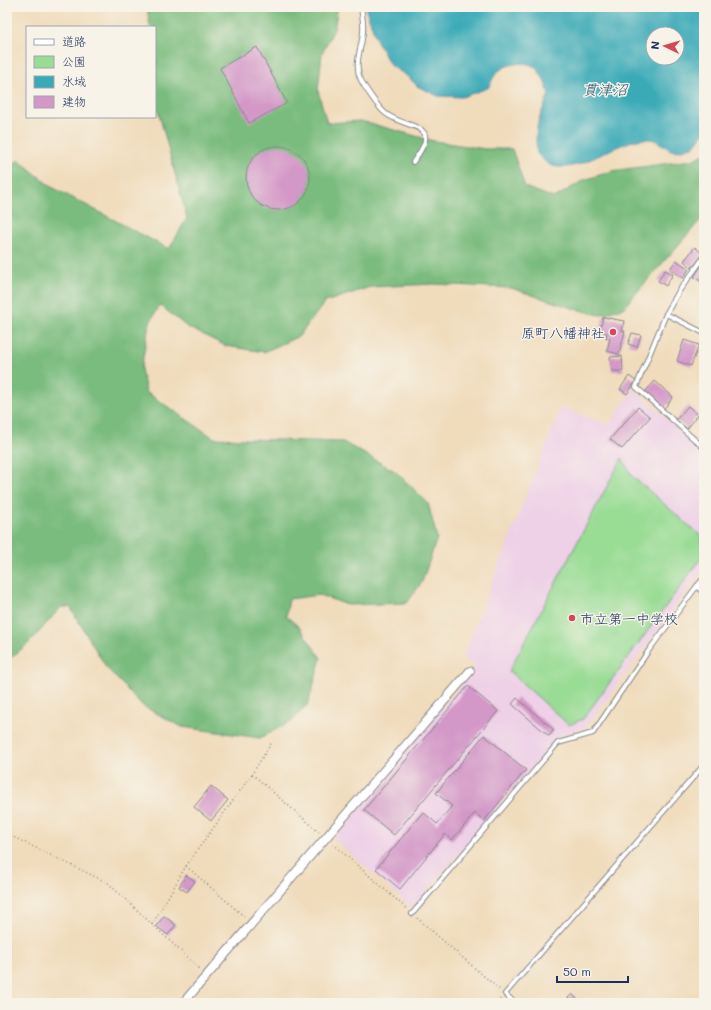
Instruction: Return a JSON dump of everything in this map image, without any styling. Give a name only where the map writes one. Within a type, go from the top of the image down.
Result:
[{"type":"street","points":[[183,1003],[470,671]]},
{"type":"lane","points":[[362,7],[363,31],[358,64],[361,80],[385,112],[403,122],[416,126],[423,132],[426,139],[424,148],[413,162]]},
{"type":"lane","points":[[704,257],[679,291],[666,314],[636,387],[704,448]]},
{"type":"lane","points":[[666,314],[704,333]]},
{"type":"lane","points":[[412,914],[558,743],[593,733],[650,650],[704,578]]},
{"type":"lane","points":[[697,586],[704,594]]},
{"type":"lane","points":[[515,1003],[505,994],[704,765]]},
{"type":"path","points":[[152,925],[186,866],[252,774],[272,742]]},
{"type":"path","points":[[252,774],[326,838]]},
{"type":"path","points":[[7,834],[108,883],[207,975]]},
{"type":"path","points":[[186,866],[252,923]]},
{"type":"path","points":[[7,996],[15,1003]]},
{"type":"shaded area","name":"市立第一中学校","points":[[634,389],[704,453],[704,568],[587,726],[557,738],[412,908],[333,838],[476,668],[463,657],[561,407],[609,425]]},
{"type":"green space","points":[[147,7],[338,7],[334,29],[322,53],[318,91],[327,123],[361,121],[434,141],[485,149],[512,149],[525,187],[554,198],[584,180],[612,171],[692,160],[704,154],[704,216],[623,308],[600,315],[575,309],[511,288],[434,284],[370,287],[325,302],[299,336],[264,352],[226,346],[187,327],[160,305],[149,324],[141,369],[146,392],[214,438],[343,442],[395,471],[428,503],[437,538],[422,582],[407,603],[348,605],[319,595],[289,599],[286,616],[299,627],[321,658],[308,704],[292,721],[260,738],[182,727],[143,706],[106,667],[70,607],[61,607],[31,641],[7,661],[7,168],[19,160],[50,186],[169,249],[187,218],[156,103],[156,26],[150,26]]},
{"type":"green space","points":[[622,458],[632,476],[702,537],[702,557],[583,719],[569,725],[509,671]]},
{"type":"water","name":"貫津沼","points":[[365,7],[704,7],[704,133],[693,147],[679,151],[668,149],[653,139],[637,140],[624,144],[584,162],[572,166],[560,167],[548,164],[537,153],[536,135],[538,122],[549,94],[542,77],[532,65],[521,63],[509,65],[496,74],[488,88],[462,97],[438,96],[417,86],[407,76],[390,65],[377,41]]},
{"type":"building","points":[[257,47],[287,103],[249,123],[220,68]]},
{"type":"building","points":[[278,146],[296,152],[304,160],[310,178],[304,196],[296,204],[278,210],[260,204],[252,196],[246,178],[252,160],[260,152]]},
{"type":"building","points":[[695,247],[703,254],[692,268],[684,261]]},
{"type":"building","points":[[676,260],[689,269],[683,278],[670,269]]},
{"type":"building","points":[[704,262],[704,283],[694,277]]},
{"type":"building","points":[[665,270],[673,274],[666,286],[658,281]]},
{"type":"building","points":[[603,317],[624,321],[622,331],[625,331],[619,354],[607,351],[610,338],[606,338],[607,333],[600,331]]},
{"type":"building","points":[[632,333],[641,335],[637,347],[628,344]]},
{"type":"building","points":[[684,340],[699,345],[691,366],[677,361]]},
{"type":"building","points":[[622,356],[623,371],[612,371],[610,357]]},
{"type":"building","points":[[629,376],[636,381],[627,394],[620,389]]},
{"type":"building","points":[[655,381],[673,397],[664,409],[645,392]]},
{"type":"building","points":[[688,406],[698,415],[687,429],[676,420]]},
{"type":"building","points":[[638,407],[650,417],[622,449],[610,439]]},
{"type":"building","points":[[468,686],[498,711],[394,835],[364,810]]},
{"type":"building","points":[[517,698],[554,730],[549,736],[512,704]]},
{"type":"building","points":[[484,735],[526,770],[484,821],[475,813],[452,840],[445,834],[400,889],[376,869],[423,812],[437,824],[452,806],[436,793]]},
{"type":"building","points":[[211,786],[228,800],[211,821],[194,807]]},
{"type":"building","points":[[186,875],[195,881],[187,892],[179,887]]},
{"type":"building","points":[[164,916],[176,925],[168,935],[156,926]]},
{"type":"building","points":[[572,994],[581,1003],[563,1003]]},
{"type":"place","name":"原町八幡神社","points":[[613,332]]},
{"type":"place","name":"市立第一中学校","points":[[572,618]]}]
